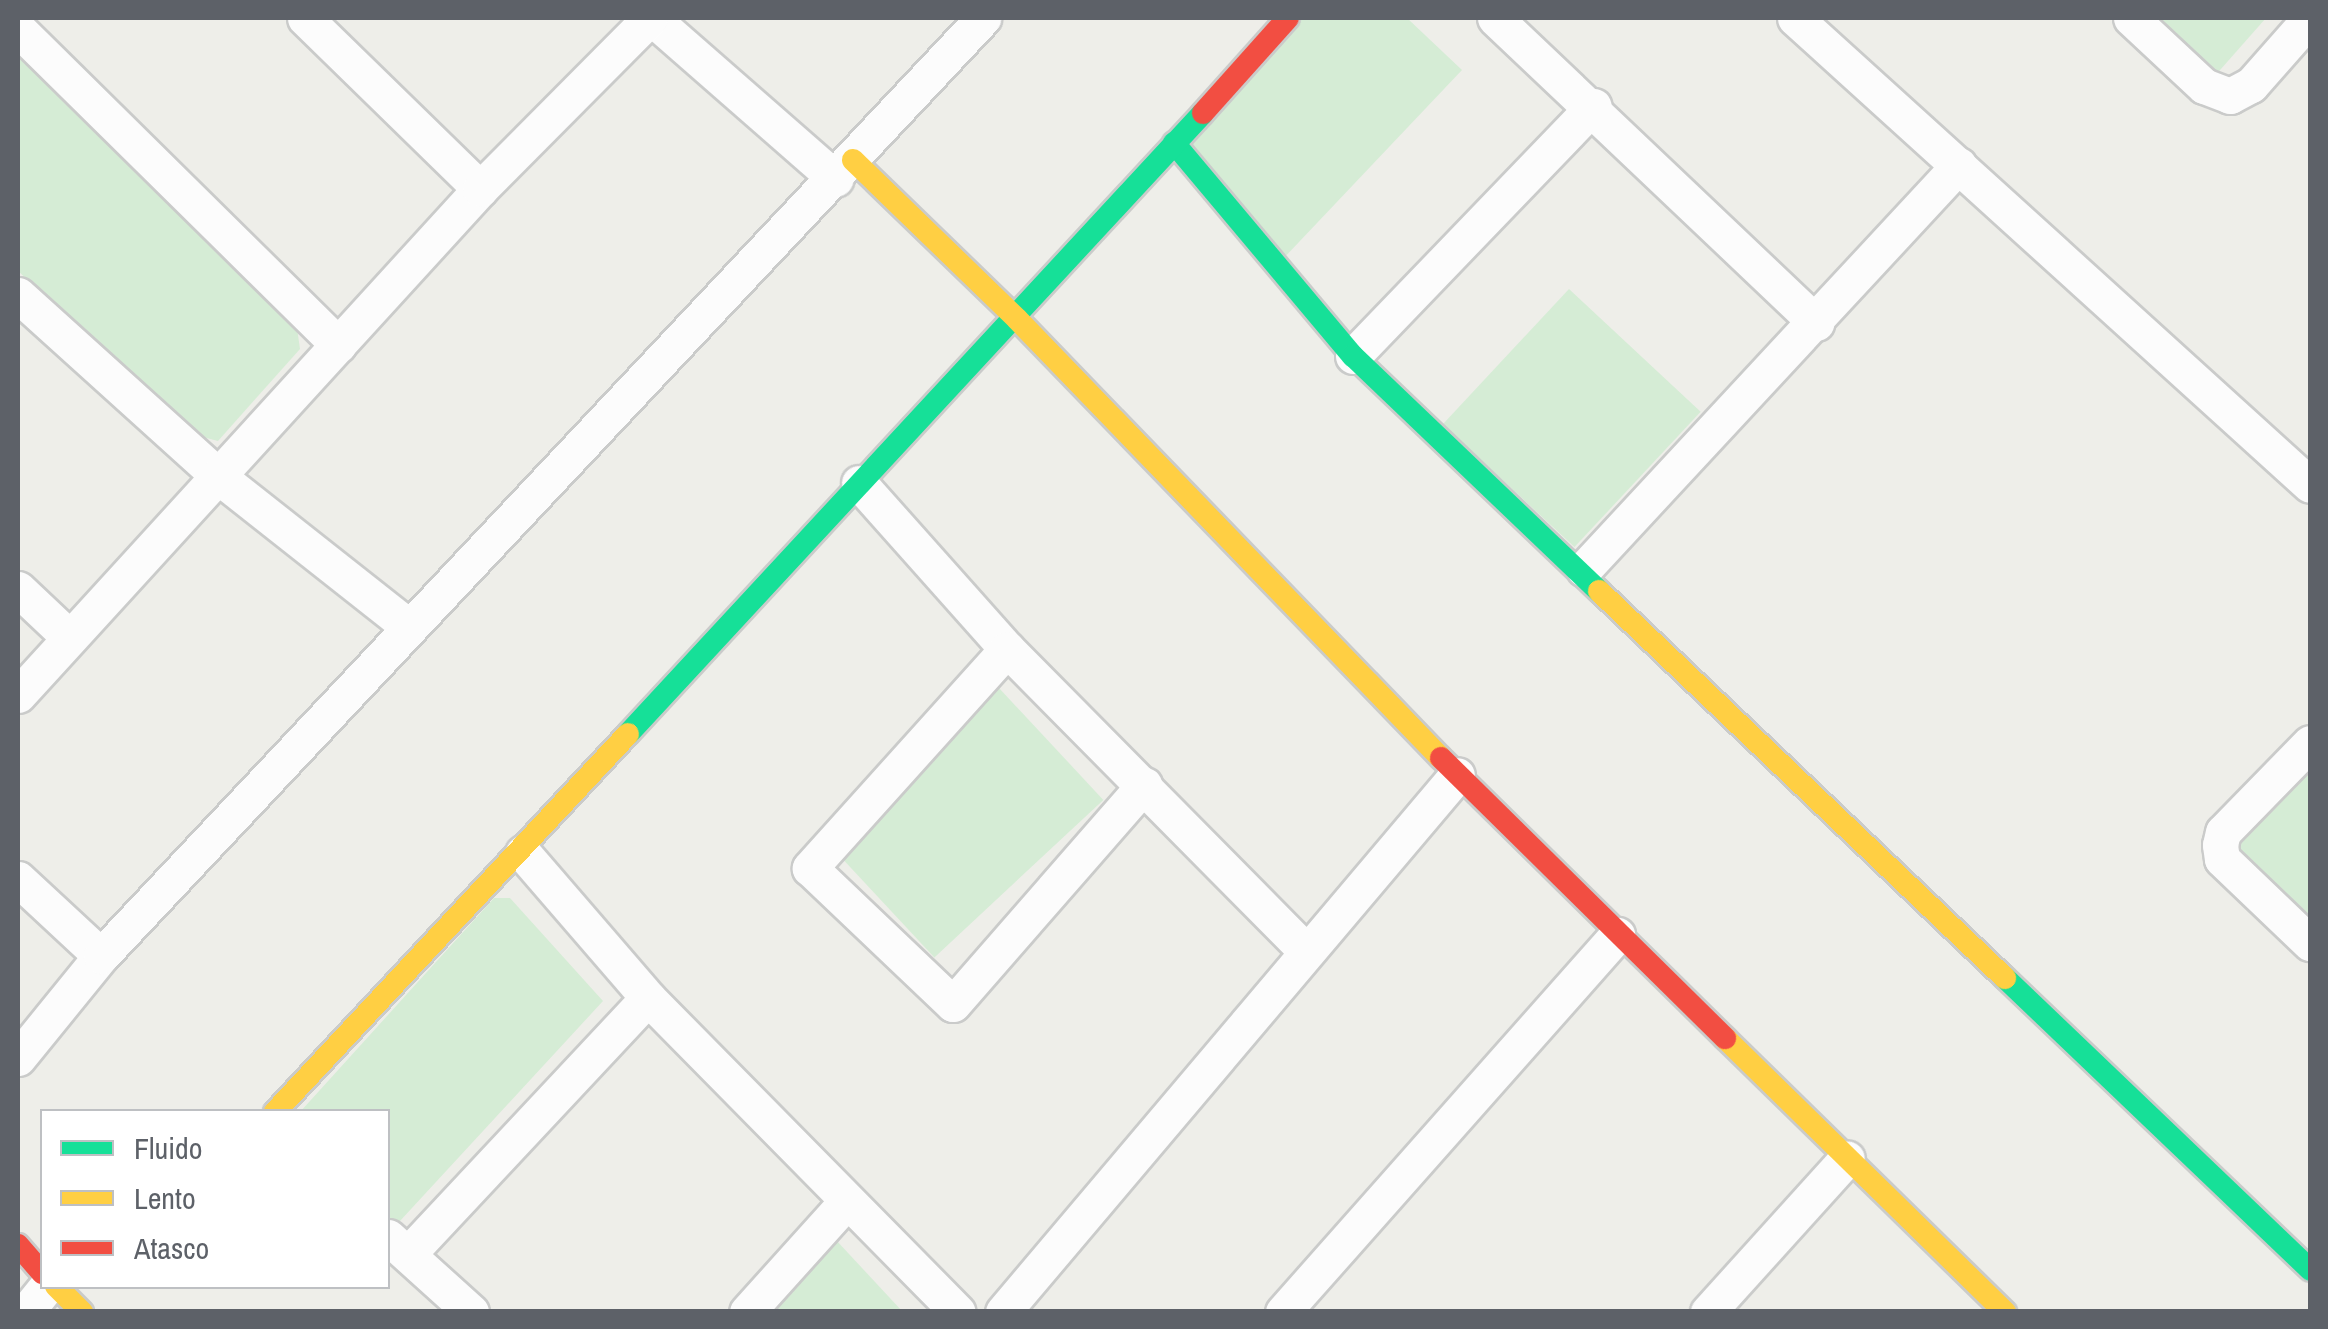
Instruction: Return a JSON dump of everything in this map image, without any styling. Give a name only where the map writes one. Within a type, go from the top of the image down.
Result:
[{"type":"street","points":[[305,18],[480,189]]},
{"type":"street","points":[[18,695],[480,189],[652,18],[844,170],[1017,320],[1457,776],[2004,1311]]},
{"type":"street","points":[[18,1058],[101,956],[983,18]]},
{"type":"street","points":[[278,1109],[523,852],[860,484],[1017,320],[1288,18]]},
{"type":"street","points":[[1495,18],[1594,106],[1816,323]]},
{"type":"street","points":[[1795,18],[2310,485]]},
{"type":"street","points":[[2131,18],[2204,86],[2230,96],[2251,85],[2310,18]]},
{"type":"street","points":[[18,29],[338,344]]},
{"type":"street","points":[[1353,356],[1594,106]]},
{"type":"street","points":[[1174,142],[1353,356],[1584,569],[2310,1269]]},
{"type":"street","points":[[1584,569],[1816,323],[1959,164]]},
{"type":"street","points":[[18,295],[218,476],[409,627]]},
{"type":"street","points":[[860,484],[1007,649],[1307,952]]},
{"type":"street","points":[[18,589],[70,638]]},
{"type":"street","points":[[1007,649],[810,868],[953,1004],[1144,785]]},
{"type":"street","points":[[2310,743],[2223,832],[2220,845],[2222,859],[2310,943]]},
{"type":"street","points":[[1003,1312],[1457,776]]},
{"type":"street","points":[[523,852],[648,998],[958,1312]]},
{"type":"street","points":[[18,879],[101,956]]},
{"type":"street","points":[[1283,1312],[1617,934]]},
{"type":"street","points":[[471,1312],[398,1245],[648,998]]},
{"type":"street","points":[[1708,1312],[1847,1158]]},
{"type":"street","points":[[746,1312],[847,1201]]},
{"type":"street","points":[[18,1245],[40,1271]]},
{"type":"street","points":[[26,1312],[45,1289]]},
{"type":"street","points":[[59,1289],[82,1312]]},
{"type":"green space","points":[[1303,18],[1407,18],[1462,70],[1281,261],[1185,143]]},
{"type":"green space","points":[[2150,18],[2266,18],[2213,78]]},
{"type":"green space","points":[[18,50],[297,328],[300,349],[218,441],[199,436],[18,271]]},
{"type":"green space","points":[[1569,289],[1701,412],[1574,547],[1443,424]]},
{"type":"green space","points":[[999,688],[1103,800],[934,957],[830,846]]},
{"type":"green space","points":[[2310,758],[2310,925],[2230,845]]},
{"type":"green space","points":[[494,898],[510,898],[603,1001],[390,1232],[390,1109],[303,1109]]},
{"type":"green space","points":[[836,1240],[902,1311],[756,1312],[819,1242]]},
{"type":"traffic: fast","points":[[628,734],[1203,113]]},
{"type":"traffic: fast","points":[[1174,143],[1353,356],[1599,591]]},
{"type":"traffic: fast","points":[[2005,978],[2310,1269]]},
{"type":"traffic: slow","points":[[853,160],[1017,319],[1441,758]]},
{"type":"traffic: slow","points":[[1599,591],[2005,978]]},
{"type":"traffic: slow","points":[[278,1109],[628,734]]},
{"type":"traffic: slow","points":[[1725,1038],[2005,1312]]},
{"type":"traffic: slow","points":[[59,1289],[82,1312]]},
{"type":"traffic: jam","points":[[1203,113],[1288,18]]},
{"type":"traffic: jam","points":[[1441,758],[1725,1038]]},
{"type":"traffic: jam","points":[[18,1245],[40,1271]]}]
